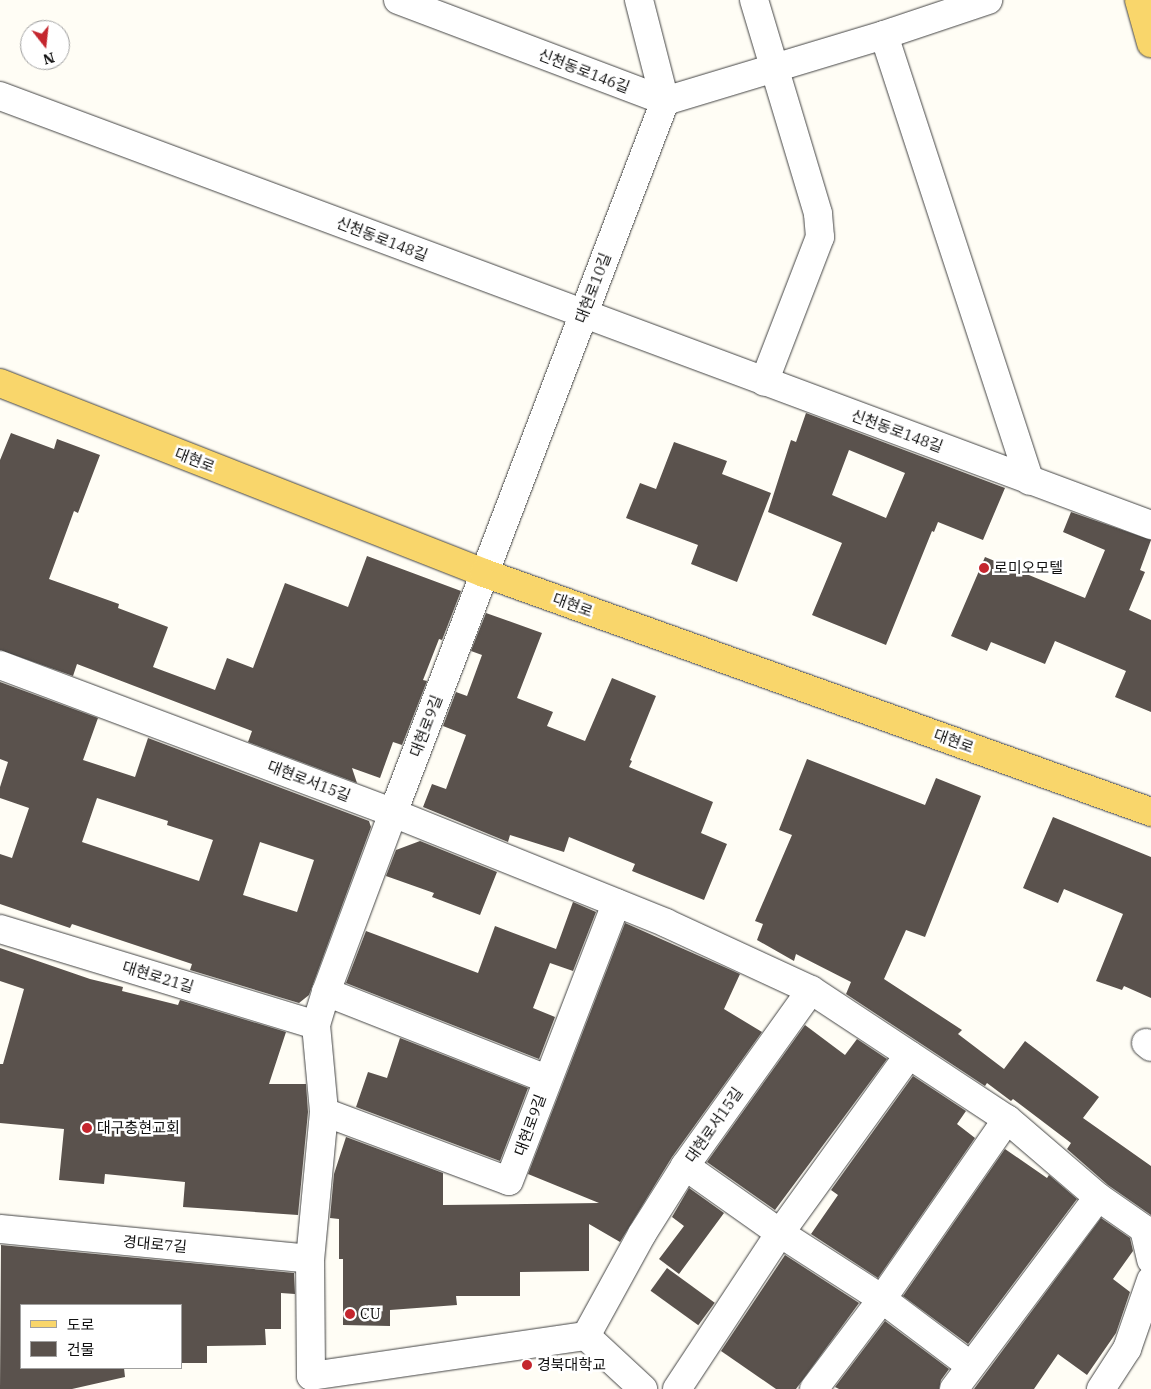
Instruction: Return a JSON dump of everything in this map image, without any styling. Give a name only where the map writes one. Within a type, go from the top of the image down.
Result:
[{"type":"main road","points":[[1139,0],[1151,43]]},
{"type":"main road","points":[[1144,0],[1151,19]]},
{"type":"main road","name":"대현로","points":[[0,383],[484,573],[1151,812]]},
{"type":"street","name":"신천동로146길","points":[[398,0],[665,101]]},
{"type":"street","points":[[639,0],[665,101],[884,35],[988,0]]},
{"type":"street","points":[[754,0],[818,214],[820,237],[764,382]]},
{"type":"street","points":[[884,35],[1030,481]]},
{"type":"street","name":"신천동로148길","points":[[0,96],[1151,526]]},
{"type":"street","name":"대현로10길","points":[[484,573],[665,101]]},
{"type":"street","name":"대현로9길","points":[[484,573],[326,992],[316,1025],[324,1112],[310,1259],[311,1376],[586,1336]]},
{"type":"street","name":"대현로서15길","points":[[0,665],[393,813],[666,923],[811,990],[1007,1119],[1098,1197],[1144,1229],[1151,1260]]},
{"type":"street","points":[[547,1078],[616,903]]},
{"type":"street","name":"대현로21길","points":[[0,929],[316,1025]]},
{"type":"street","name":"대현로서15길","points":[[811,990],[685,1166],[780,1233],[882,1299],[971,1366]]},
{"type":"street","name":"대현로9길","points":[[324,1112],[509,1181],[547,1078],[326,992]]},
{"type":"street","points":[[677,1389],[780,1233],[909,1055]]},
{"type":"street","points":[[814,1389],[882,1299],[1007,1119]]},
{"type":"street","points":[[642,1389],[586,1336],[642,1234],[685,1166]]},
{"type":"street","points":[[954,1389],[1098,1197]]},
{"type":"street","name":"경대로7길","points":[[0,1229],[310,1259]]},
{"type":"street","points":[[1101,1389],[1127,1349],[1151,1280]]},
{"type":"building","points":[[806,413],[1005,488],[983,540],[938,522],[934,532],[932,531],[886,645],[812,615],[842,543],[768,512],[791,440],[796,442]],"holes":[[[849,450],[905,473],[886,518],[832,495]]]},
{"type":"building","points":[[11,433],[54,449],[57,439],[100,455],[78,513],[74,511],[49,579],[119,604],[118,608],[168,627],[153,667],[215,690],[227,658],[253,668],[285,583],[348,607],[367,556],[461,591],[442,640],[439,639],[423,680],[427,681],[402,745],[393,742],[380,778],[352,768],[357,783],[248,742],[252,731],[77,664],[73,676],[0,650],[0,460]]},
{"type":"building","points":[[674,442],[727,461],[722,474],[771,493],[737,582],[691,564],[698,545],[626,518],[640,483],[656,489]]},
{"type":"building","points":[[1071,512],[1151,540],[1140,570],[1145,572],[1129,610],[1151,620],[1151,712],[1115,697],[1126,671],[1055,641],[1045,664],[991,642],[987,651],[951,636],[985,557],[1085,598],[1105,550],[1063,532]]},
{"type":"building","points":[[486,613],[542,633],[517,698],[553,712],[547,726],[585,741],[612,678],[656,696],[630,760],[632,761],[629,767],[713,802],[701,833],[727,844],[704,900],[632,871],[635,864],[569,837],[564,852],[510,835],[508,842],[423,807],[432,784],[446,789],[466,735],[443,726],[456,692],[467,696],[482,655],[471,651]]},
{"type":"building","points":[[0,682],[98,718],[83,760],[135,777],[148,738],[369,821],[371,827],[309,995],[299,1003],[190,970],[192,964],[72,924],[70,928],[0,904],[0,854],[12,858],[29,808],[0,798],[0,787],[8,762],[0,759]],"holes":[[[97,798],[168,821],[167,825],[213,840],[199,881],[82,842]],[[260,842],[314,860],[297,912],[243,895]]]},
{"type":"building","points":[[807,759],[925,805],[936,778],[981,796],[925,937],[906,930],[884,979],[962,1030],[958,1034],[1004,1069],[1025,1041],[1099,1097],[1083,1118],[1151,1166],[1151,1215],[1108,1185],[1067,1149],[1071,1143],[1013,1099],[1011,1101],[987,1083],[985,1086],[846,994],[851,982],[796,954],[794,961],[757,940],[763,924],[755,921],[792,835],[779,830]]},
{"type":"building","points":[[1053,817],[1151,857],[1151,998],[1124,986],[1122,990],[1096,981],[1123,914],[1064,889],[1058,903],[1023,888]]},
{"type":"building","points":[[420,841],[497,872],[480,915],[432,897],[434,893],[386,876],[396,850]]},
{"type":"building","points":[[573,902],[596,912],[573,971],[550,963],[533,1008],[555,1017],[539,1059],[346,983],[366,931],[478,973],[495,926],[556,949]]},
{"type":"building","points":[[625,923],[740,974],[724,1009],[762,1032],[672,1157],[620,1242],[589,1224],[589,1271],[520,1272],[520,1296],[456,1296],[457,1305],[390,1310],[390,1326],[343,1325],[343,1259],[339,1259],[339,1219],[330,1218],[334,1174],[346,1137],[443,1173],[443,1205],[599,1203],[528,1174]]},
{"type":"building","points":[[0,948],[90,979],[123,987],[122,991],[178,1005],[180,1000],[286,1032],[269,1084],[306,1084],[308,1112],[298,1215],[183,1207],[185,1182],[105,1174],[104,1184],[59,1180],[64,1129],[0,1123],[0,1064],[3,1064],[24,989],[0,981]]},
{"type":"building","points":[[805,1025],[845,1055],[857,1039],[887,1059],[775,1210],[707,1162]]},
{"type":"building","points":[[400,1038],[528,1088],[500,1161],[356,1107],[368,1072],[387,1078]]},
{"type":"building","points":[[913,1076],[966,1111],[957,1124],[975,1138],[878,1278],[811,1234],[838,1195],[831,1190]]},
{"type":"building","points":[[1005,1149],[1047,1178],[1049,1175],[1077,1199],[968,1344],[903,1296]]},
{"type":"building","points":[[689,1188],[724,1213],[679,1274],[659,1259],[684,1226],[672,1217]]},
{"type":"building","points":[[1101,1218],[1130,1238],[1133,1251],[1113,1279],[1130,1292],[1116,1333],[1087,1375],[1058,1354],[1034,1389],[974,1389]]},
{"type":"building","points":[[1,1245],[294,1273],[295,1294],[281,1293],[281,1329],[265,1329],[266,1345],[207,1346],[207,1363],[182,1363],[182,1304],[20,1304],[20,1369],[124,1369],[125,1377],[72,1389],[0,1389]]},
{"type":"building","points":[[785,1255],[859,1303],[796,1389],[776,1389],[721,1351]]},
{"type":"building","points":[[667,1268],[715,1303],[698,1325],[651,1291]]},
{"type":"building","points":[[885,1321],[949,1369],[941,1380],[939,1389],[839,1389],[835,1387]]},
{"type":"place","name":"로미오모텔","points":[[984,568]]},
{"type":"place","name":"대구충현교회","points":[[87,1128]]},
{"type":"place","name":"CU","points":[[350,1314]]},
{"type":"place","name":"경북대학교","points":[[527,1365]]}]
